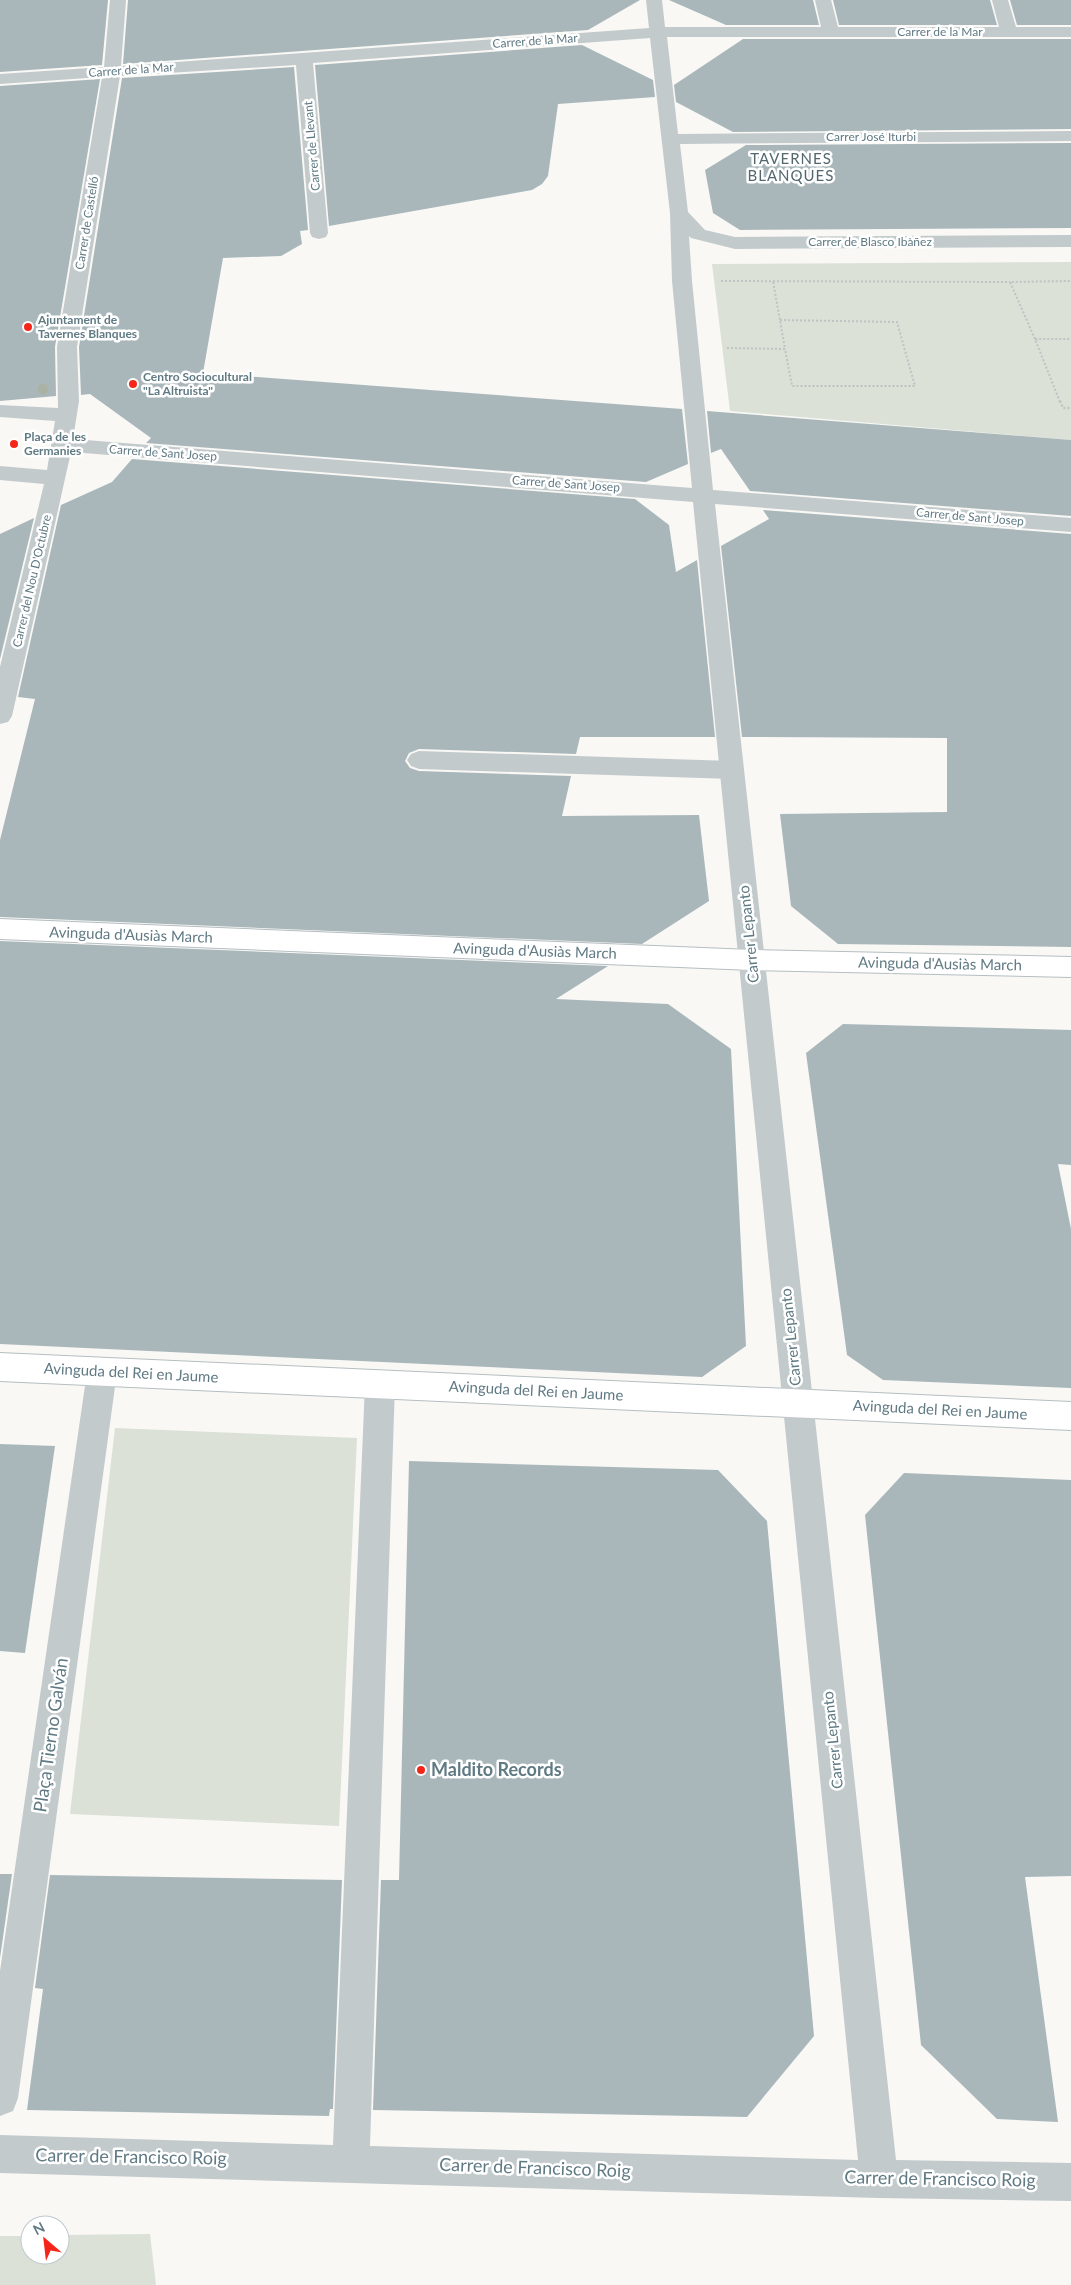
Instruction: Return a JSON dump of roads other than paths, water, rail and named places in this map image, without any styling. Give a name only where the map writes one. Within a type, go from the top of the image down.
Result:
[{"type":"street","name":"Carrer de Castelló","points":[[62,445],[69,398],[66,347],[112,71],[118,0]]},
{"type":"street","name":"Carrer Lepanto","points":[[654,0],[679,213],[682,280],[703,495],[879,2179]]},
{"type":"street","points":[[823,0],[831,32]]},
{"type":"street","points":[[1000,0],[1009,32]]},
{"type":"street","name":"Carrer de la Mar","points":[[0,79],[304,59],[658,32],[1071,32]]},
{"type":"street","name":"Carrer de Llevant","points":[[304,59],[319,233]]},
{"type":"street","name":"Carrer José Iturbi","points":[[671,139],[1071,136]]},
{"type":"street","name":"Carrer de Blasco Ibàñez","points":[[679,213],[698,234],[735,243],[1071,241]]},
{"type":"street","points":[[0,411],[66,415]]},
{"type":"street","name":"Carrer de Sant Josep","points":[[62,445],[1071,525]]},
{"type":"street","name":"Carrer del Nou D'Octubre","points":[[0,716],[56,478],[62,445]]},
{"type":"street","points":[[0,473],[56,478]]},
{"type":"street","points":[[419,760],[732,770]]},
{"type":"street","name":"Avinguda d'Ausiàs March","points":[[0,929],[752,960],[1071,967]]},
{"type":"street","name":"Avinguda del Rei en Jaume","points":[[0,1367],[1071,1416]]},
{"type":"street","name":"Plaça Tierno Galván","points":[[0,2098],[102,1372]]},
{"type":"street","points":[[351,2162],[380,1384]]},
{"type":"street","name":"Carrer de Francisco Roig","points":[[0,2154],[351,2162],[879,2179],[1071,2182]]},
{"type":"place","name":"Ajuntament de Tavernes Blanques","points":[[28,327]]},
{"type":"place","name":"Centro Sociocultural \"La Altruista\"","points":[[133,384]]},
{"type":"place","name":"Plaça de les Germanies","points":[[14,444]]},
{"type":"place","name":"Maldito Records","points":[[421,1770]]},
{"type":"district","name":"TAVERNES BLANQUES","points":[[791,168]]}]
